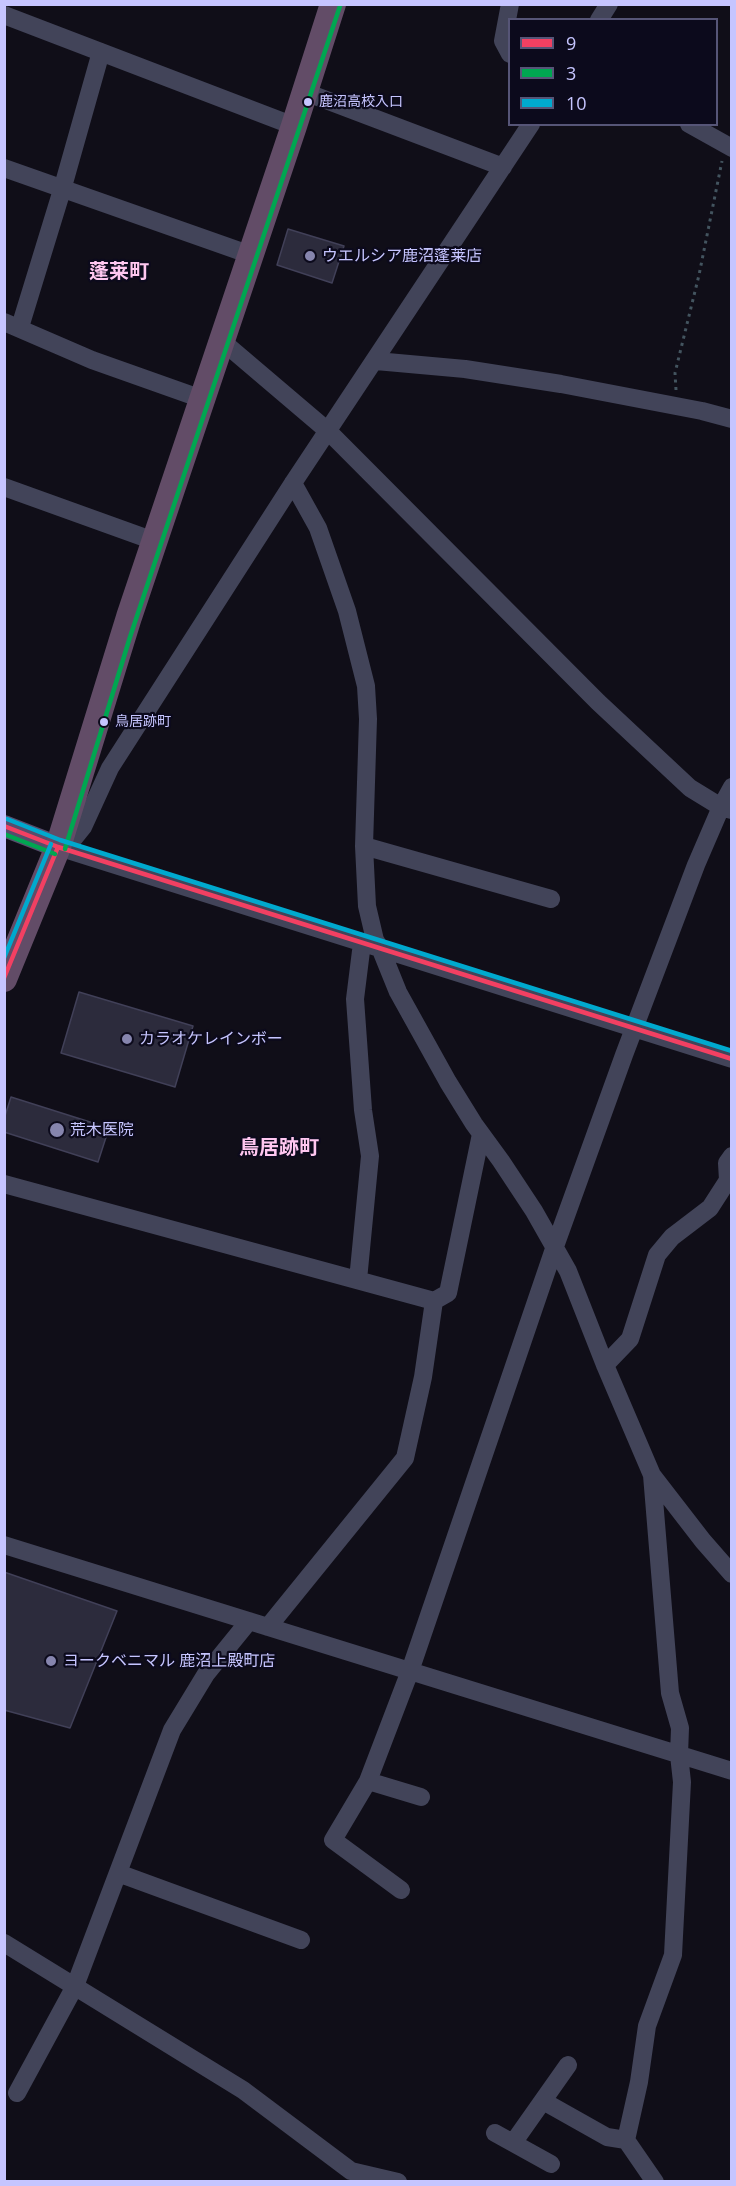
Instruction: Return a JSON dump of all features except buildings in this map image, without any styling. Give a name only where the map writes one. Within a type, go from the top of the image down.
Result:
[{"type":"highway","points":[[4,979],[58,847],[154,541],[333,4]]},
{"type":"main road","points":[[4,826],[58,847]]},
{"type":"street","points":[[508,50],[503,41],[510,4]]},
{"type":"street","points":[[600,18],[609,4]]},
{"type":"street","points":[[4,15],[294,126]]},
{"type":"street","points":[[101,52],[62,190],[12,325],[92,360],[202,399]]},
{"type":"street","points":[[305,92],[502,167]]},
{"type":"street","points":[[58,847],[75,837],[83,827],[110,768],[293,483],[329,432],[530,126]]},
{"type":"street","points":[[693,126],[729,146]]},
{"type":"street","points":[[4,168],[251,255]]},
{"type":"street","points":[[222,341],[329,432],[598,702],[690,788],[726,809]]},
{"type":"street","points":[[376,361],[465,369],[677,406],[732,419]]},
{"type":"street","points":[[293,483],[318,528],[347,611],[366,686],[368,719],[364,846],[367,906],[371,929],[398,992],[448,1082],[534,1211],[568,1271],[604,1365],[652,1474],[703,1541],[732,1574]]},
{"type":"street","points":[[4,488],[154,541]]},
{"type":"street","points":[[401,1890],[333,1839],[368,1781],[410,1671],[554,1249],[634,1028],[692,876],[726,809],[732,787]]},
{"type":"street","points":[[364,846],[551,899]]},
{"type":"street","points":[[58,847],[732,1058]]},
{"type":"street","points":[[358,1280],[370,1156],[363,1110],[355,999],[362,943]]},
{"type":"street","points":[[4,1184],[434,1300],[448,1293],[481,1134]]},
{"type":"street","points":[[604,1365],[630,1339],[657,1255],[672,1237],[710,1208],[728,1180],[728,1163],[732,1156]]},
{"type":"street","points":[[268,1627],[405,1458],[423,1377],[434,1300]]},
{"type":"street","points":[[626,2140],[639,2082],[647,2026],[673,1955],[682,1782],[679,1755],[680,1728],[670,1693],[652,1474]]},
{"type":"street","points":[[4,1545],[732,1771]]},
{"type":"street","points":[[16,2093],[75,1986],[171,1730],[206,1674],[249,1621]]},
{"type":"street","points":[[368,1781],[422,1797]]},
{"type":"street","points":[[118,1873],[302,1940]]},
{"type":"street","points":[[4,1943],[243,2090],[347,2176],[398,2181]]},
{"type":"street","points":[[513,2143],[568,2065]]},
{"type":"street","points":[[543,2101],[607,2137],[626,2140],[655,2181]]},
{"type":"street","points":[[495,2133],[551,2164]]},
{"type":"path","points":[[677,406],[675,373],[729,146]]},
{"type":"transit line","name":"3","points":[[65,849],[130,637],[340,6]]},
{"type":"transit line","name":"10","points":[[7,819],[60,840],[732,1051]]},
{"type":"transit line","name":"9","points":[[4,826],[58,847],[732,1059]]},
{"type":"transit line","name":"3","points":[[4,834],[55,854]]},
{"type":"transit line","name":"10","points":[[4,958],[51,844]]},
{"type":"transit line","name":"9","points":[[4,978],[58,847]]},
{"type":"place","name":"鹿沼高校入口","points":[[308,102]]},
{"type":"place","name":"ウエルシア鹿沼蓬莱店","points":[[310,256]]},
{"type":"place","name":"鳥居跡町","points":[[104,722]]},
{"type":"place","name":"カラオケレインボー","points":[[127,1039]]},
{"type":"place","name":"荒木医院","points":[[57,1130]]},
{"type":"place","name":"ヨークベニマル 鹿沼上殿町店","points":[[51,1661]]},
{"type":"district","name":"蓬莱町","points":[[119,272]]},
{"type":"district","name":"鳥居跡町","points":[[279,1148]]}]
